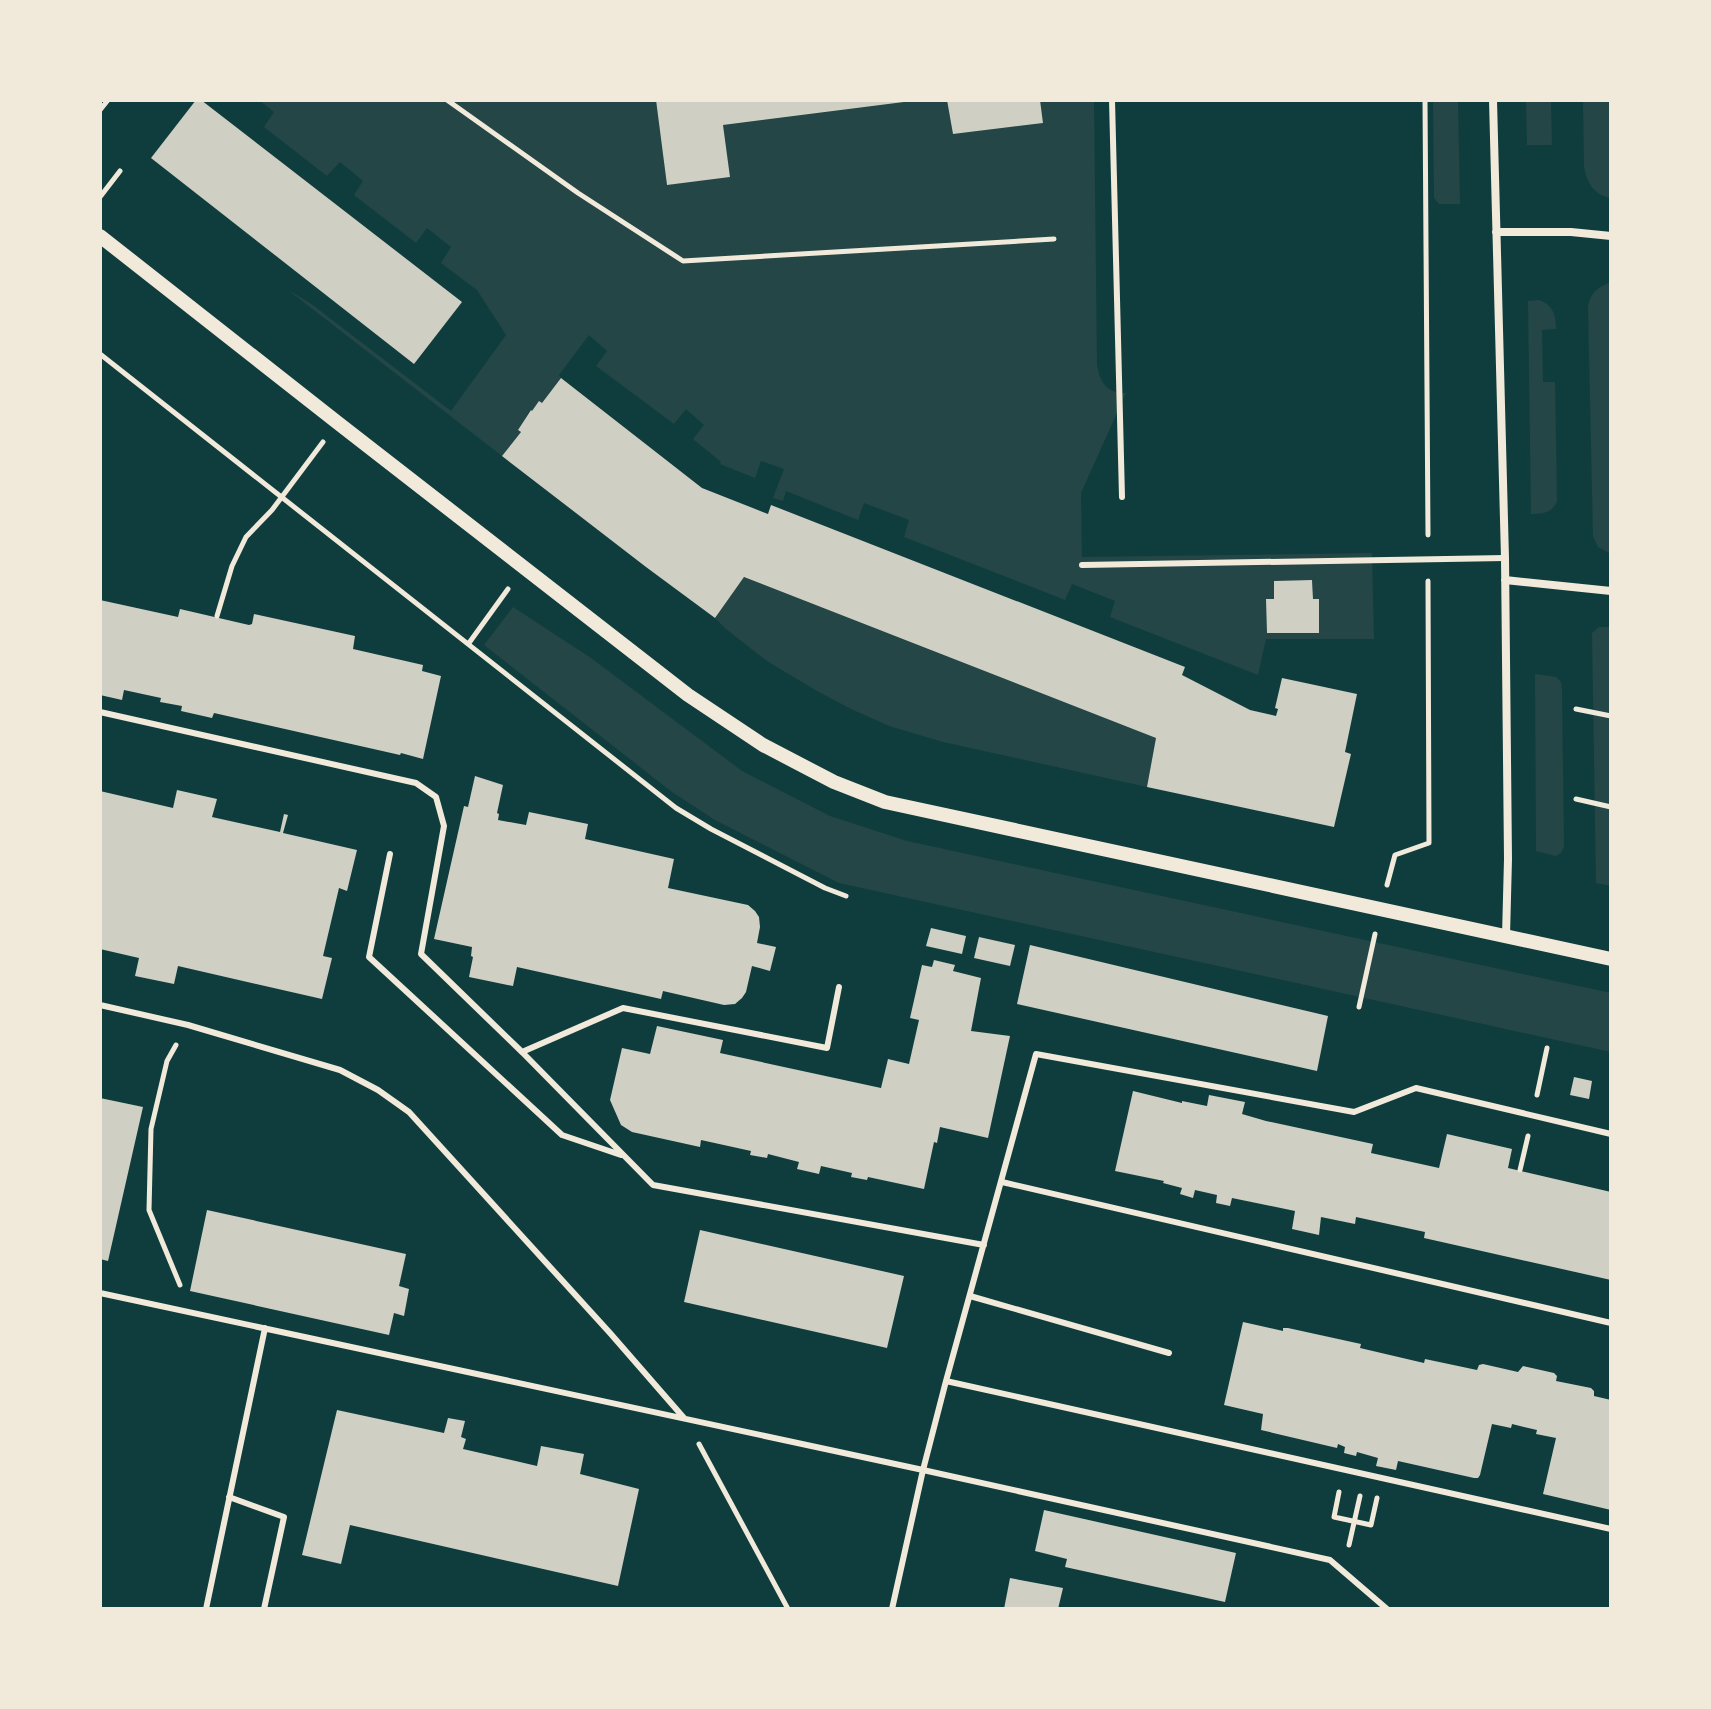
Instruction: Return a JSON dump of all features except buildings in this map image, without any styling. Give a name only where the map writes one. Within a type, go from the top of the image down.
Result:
[{"type":"street","points":[[1493,100],[1505,558],[1506,936]]},
{"type":"street","points":[[1496,232],[1571,232],[1611,236]]},
{"type":"street","points":[[100,236],[688,695],[763,745],[834,782],[885,802],[1611,959]]},
{"type":"street","points":[[1505,580],[1611,591]]},
{"type":"lane","points":[[1112,100],[1122,497]]},
{"type":"lane","points":[[1082,565],[1505,558]]},
{"type":"lane","points":[[100,712],[416,783],[436,797],[444,826],[421,954],[653,1185],[984,1245]]},
{"type":"lane","points":[[390,854],[369,957],[562,1135],[625,1157]]},
{"type":"lane","points":[[522,1052],[623,1008],[827,1048],[839,987]]},
{"type":"lane","points":[[100,1005],[188,1025],[340,1070],[378,1090],[409,1112],[684,1418]]},
{"type":"lane","points":[[892,1609],[946,1381],[1036,1054],[1354,1112],[1416,1088],[1611,1134]]},
{"type":"lane","points":[[1002,1182],[1611,1323]]},
{"type":"lane","points":[[100,1293],[1330,1560],[1387,1609]]},
{"type":"lane","points":[[970,1296],[1169,1353]]},
{"type":"lane","points":[[206,1609],[265,1328]]},
{"type":"lane","points":[[946,1381],[1611,1529]]},
{"type":"lane","points":[[229,1497],[284,1517],[264,1609]]},
{"type":"path","points":[[100,110],[108,100]]},
{"type":"path","points":[[447,100],[578,193],[683,261],[1054,239]]},
{"type":"path","points":[[1359,1007],[1395,855],[1429,843],[1425,100]]},
{"type":"path","points":[[100,197],[120,171]]},
{"type":"path","points":[[100,354],[676,808],[736,843],[846,896]]},
{"type":"path","points":[[217,616],[232,566],[246,537],[281,498],[338,423]]},
{"type":"path","points":[[469,643],[523,567]]},
{"type":"path","points":[[1576,709],[1611,716]]},
{"type":"path","points":[[1576,799],[1611,807]]},
{"type":"path","points":[[188,1025],[167,1061],[151,1129],[149,1210],[191,1312]]},
{"type":"path","points":[[684,1418],[788,1609]]},
{"type":"path","points":[[1355,1521],[1361,1496]]},
{"type":"path","points":[[1334,1517],[1371,1525]]},
{"type":"shaded area","points":[[259,100],[656,100],[667,185],[730,177],[723,125],[921,100],[947,100],[953,134],[1043,123],[1040,100],[1094,100],[1097,365],[1106,386],[1126,393],[1081,493],[1082,557],[1372,553],[1374,639],[1266,639],[1258,675],[1110,617],[1115,601],[1072,584],[1065,600],[904,537],[909,520],[864,503],[858,520],[786,491],[783,501],[773,498],[784,469],[761,461],[755,478],[720,464],[693,439],[704,425],[686,409],[674,424],[596,366],[607,351],[589,335],[542,403],[530,410],[518,430],[521,432],[502,456],[288,290],[310,303],[451,411],[506,335],[477,290],[441,263],[451,247],[427,228],[416,243],[354,195],[363,181],[340,162],[327,176],[264,127],[274,112]],"holes":[[[1312,580],[1313,599],[1319,599],[1319,632],[1267,633],[1267,599],[1274,599],[1274,581]]]},
{"type":"shaded area","points":[[1433,100],[1458,100],[1460,204],[1439,204],[1434,198]]},
{"type":"shaded area","points":[[1526,100],[1551,100],[1552,145],[1527,145]]},
{"type":"shaded area","points":[[1583,100],[1611,100],[1611,198],[1596,191],[1585,173]]},
{"type":"shaded area","points":[[1611,282],[1611,554],[1598,547],[1593,536],[1588,306],[1596,291]]},
{"type":"shaded area","points":[[1539,300],[1551,308],[1556,324],[1556,329],[1542,330],[1543,382],[1555,382],[1557,501],[1550,510],[1531,514],[1528,301]]},
{"type":"shaded area","points":[[744,577],[1156,738],[1147,787],[943,742],[889,726],[851,709],[767,661],[715,618]]},
{"type":"shaded area","points":[[513,607],[591,658],[742,771],[830,816],[907,841],[1611,993],[1611,1052],[839,883],[715,820],[672,792],[484,645]]},
{"type":"shaded area","points":[[1599,627],[1611,627],[1611,886],[1596,883],[1592,633]]},
{"type":"shaded area","points":[[1535,674],[1556,677],[1561,682],[1564,847],[1556,856],[1536,851]]}]
